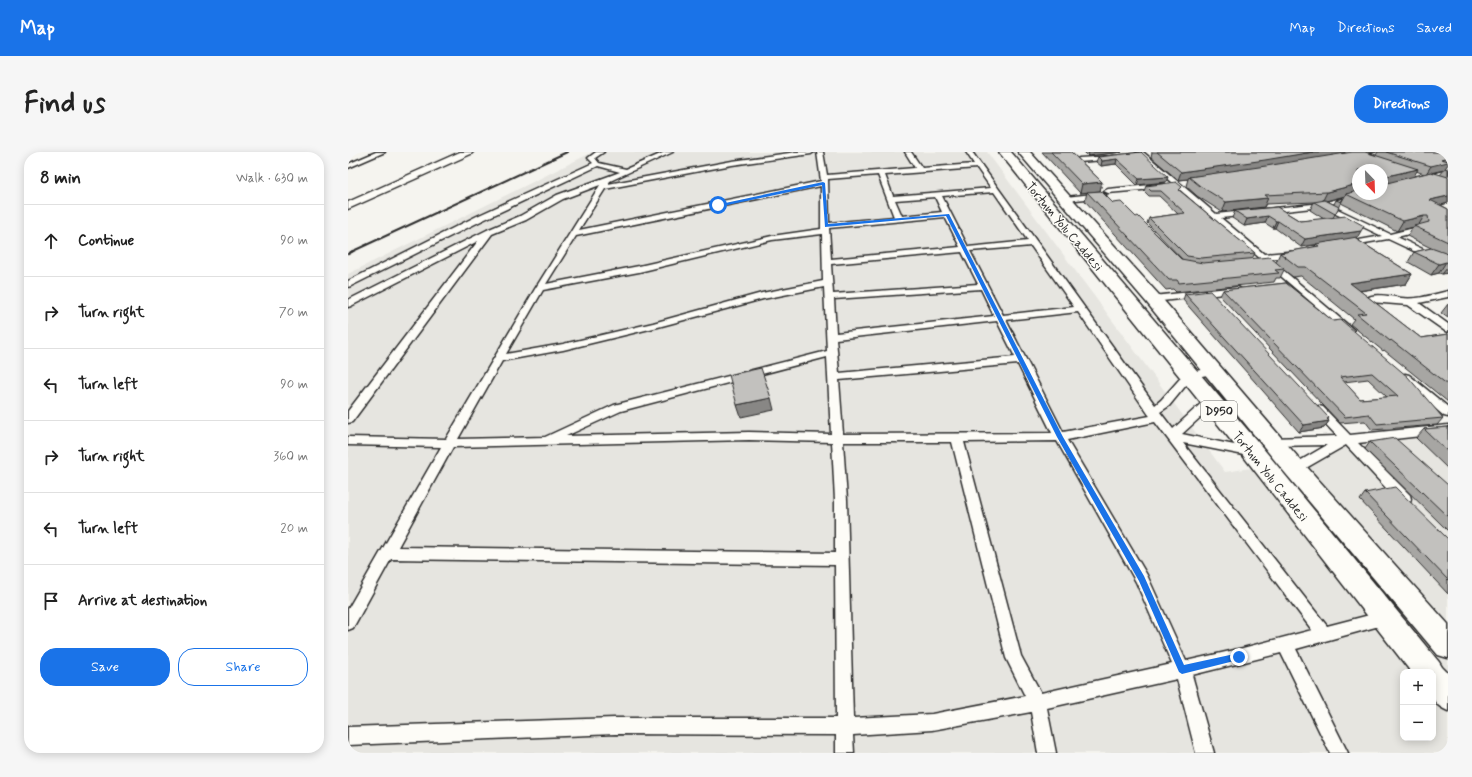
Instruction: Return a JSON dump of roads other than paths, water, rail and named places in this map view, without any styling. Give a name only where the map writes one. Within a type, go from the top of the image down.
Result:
[{"type":"highway","name":"Tortum Yolu Caddesi","points":[[1005,152],[1254,453],[1426,669]]},
{"type":"highway","name":"Tortum Yolu Caddesi","points":[[1024,152],[1153,299],[1295,469],[1448,645]]},
{"type":"highway","points":[[1436,682],[1448,696]]},
{"type":"street","points":[[348,166],[382,152]]},
{"type":"street","points":[[349,205],[468,152]]},
{"type":"street","points":[[601,152],[591,158],[597,164],[627,171]]},
{"type":"street","points":[[348,623],[499,358],[572,234],[605,183],[627,171],[670,152]]},
{"type":"street","points":[[348,304],[490,232],[523,218],[560,197],[605,183],[732,162],[811,152]]},
{"type":"street","points":[[820,152],[824,180],[828,283],[841,500],[845,753]]},
{"type":"street","points":[[908,152],[920,171]]},
{"type":"street","points":[[969,152],[1156,415],[1324,634]]},
{"type":"street","points":[[1364,158],[1385,152]]},
{"type":"street","points":[[1139,154],[1155,154]]},
{"type":"street","points":[[1139,154],[1181,183],[1263,261],[1295,284],[1354,334]]},
{"type":"street","points":[[1356,156],[1379,163]]},
{"type":"street","points":[[1088,170],[1077,158],[1121,157]]},
{"type":"street","points":[[348,284],[480,218],[597,164]]},
{"type":"street","points":[[572,234],[824,180],[880,172],[920,171],[979,166]]},
{"type":"street","points":[[880,172],[899,219]]},
{"type":"street","points":[[1436,181],[1420,178],[1448,172]]},
{"type":"street","points":[[1066,199],[1181,183]]},
{"type":"street","points":[[890,198],[995,190]]},
{"type":"street","points":[[937,194],[1060,437],[1142,579],[1182,669],[1205,753]]},
{"type":"street","points":[[1215,216],[1322,205],[1352,197]]},
{"type":"street","points":[[1322,205],[1448,264]]},
{"type":"street","points":[[540,288],[639,268],[772,238],[826,228],[948,214]]},
{"type":"street","points":[[1338,246],[1390,237],[1418,229]]},
{"type":"street","points":[[348,419],[490,232]]},
{"type":"street","points":[[827,262],[1033,243]]},
{"type":"street","points":[[1263,261],[1301,252]]},
{"type":"street","points":[[499,358],[563,347],[655,326],[762,296],[828,283]]},
{"type":"street","points":[[1279,286],[1295,284]]},
{"type":"street","points":[[829,297],[984,286]]},
{"type":"street","points":[[1153,299],[1248,289]]},
{"type":"street","points":[[1210,293],[1220,304]]},
{"type":"street","points":[[1371,299],[1411,302],[1448,294]]},
{"type":"street","points":[[1411,302],[1448,329]]},
{"type":"street","points":[[831,337],[1080,309]]},
{"type":"street","points":[[544,441],[618,408],[832,353]]},
{"type":"street","points":[[834,378],[1022,360]]},
{"type":"street","points":[[1395,369],[1448,413]]},
{"type":"street","points":[[348,442],[450,443],[749,436],[837,438],[1060,437],[1156,415],[1189,375],[1214,371]]},
{"type":"street","points":[[1309,400],[1346,440],[1410,504]]},
{"type":"street","points":[[1172,436],[1211,401]]},
{"type":"street","points":[[1272,442],[1346,440],[1448,428]]},
{"type":"street","points":[[1172,436],[1254,453]]},
{"type":"street","points":[[957,438],[1014,658],[1037,702],[1047,753]]},
{"type":"street","points":[[1295,469],[1346,440]]},
{"type":"street","points":[[388,553],[842,559]]},
{"type":"street","points":[[348,736],[615,726],[845,727],[932,722],[1037,702],[1239,657],[1385,618]]},
{"type":"street","points":[[1285,644],[1339,753]]},
{"type":"railway","points":[[352,251],[567,152]]},
{"type":"railway","points":[[348,254],[352,251]]}]
